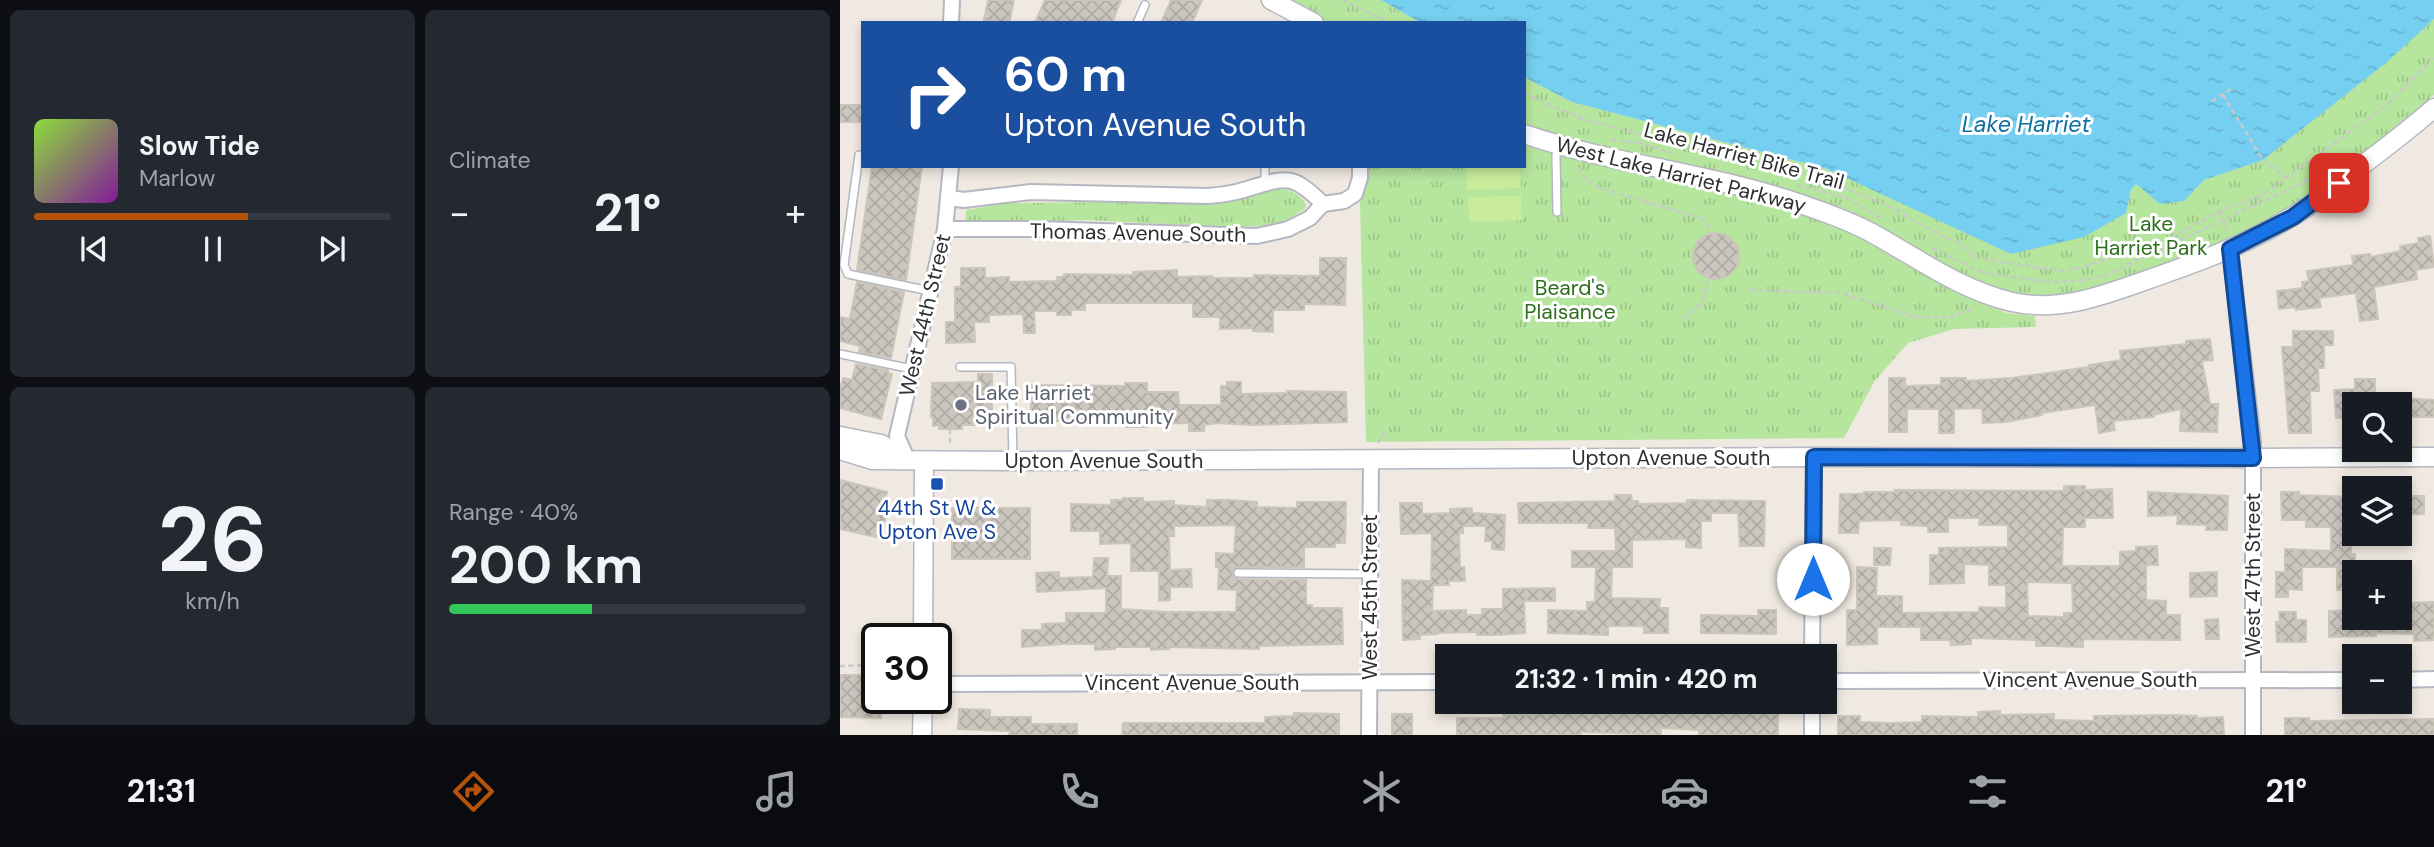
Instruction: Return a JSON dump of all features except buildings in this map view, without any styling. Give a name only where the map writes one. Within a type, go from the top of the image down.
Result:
[{"type":"street","points":[[951,21],[952,0]]},
{"type":"street","points":[[1271,0],[1310,21]]},
{"type":"street","name":"West Lake Harriet Parkway","points":[[1526,135],[1799,203],[1857,225],[1948,276],[1983,292],[2012,302],[2041,306],[2070,304],[2137,284],[2230,249],[2293,217],[2434,108]]},
{"type":"street","name":"West 44th Street","points":[[922,623],[916,461],[897,436],[944,229],[951,168]]},
{"type":"street","name":"Thomas Avenue South","points":[[944,229],[1040,229],[1257,236],[1288,229],[1310,218],[1323,204],[1344,201],[1355,194],[1360,168]]},
{"type":"street","name":"Thomas Avenue South","points":[[949,198],[964,200],[1031,192],[1208,196],[1238,191],[1265,174],[1298,183],[1323,204]]},
{"type":"street","name":"West 47th Street","points":[[2230,249],[2253,458],[2253,735]]},
{"type":"street","points":[[840,436],[881,444],[916,461]]},
{"type":"street","name":"Upton Avenue South","points":[[840,450],[872,460],[916,461],[1374,452],[1814,457],[2434,457]]},
{"type":"street","name":"West 45th Street","points":[[1369,735],[1374,452]]},
{"type":"street","points":[[1812,644],[1814,457]]},
{"type":"street","points":[[2412,680],[2434,679]]},
{"type":"street","name":"Vincent Avenue South","points":[[1837,681],[2342,680]]},
{"type":"street","name":"Vincent Avenue South","points":[[952,684],[1435,682]]},
{"type":"street","points":[[922,735],[923,714]]},
{"type":"street","points":[[1812,714],[1812,735]]},
{"type":"lane","points":[[1138,21],[1145,5]]},
{"type":"lane","points":[[1557,212],[1556,155],[1560,145]]},
{"type":"lane","points":[[859,155],[844,265],[848,274],[930,290]]},
{"type":"lane","points":[[840,354],[912,369]]},
{"type":"lane","points":[[960,367],[1012,368],[1013,461]]},
{"type":"lane","points":[[1238,573],[1370,575]]},
{"type":"path","points":[[1342,0],[1385,21]]},
{"type":"path","points":[[1526,94],[1583,119],[1628,132],[1780,165],[1887,205],[1944,238],[1958,242],[1976,258],[2062,271],[2081,268],[2126,252],[2160,244],[2220,211],[2261,195],[2392,100],[2432,59]]},
{"type":"path","points":[[2212,101],[2233,88]]},
{"type":"path","points":[[2223,95],[2263,160],[2287,178]]},
{"type":"path","name":"Lake Harriet Bike Trail","points":[[1604,139],[1642,144],[1679,156]]},
{"type":"path","points":[[1578,162],[1581,174],[1588,182],[1701,218],[1711,234]]},
{"type":"path","points":[[1923,243],[1982,272],[2048,282],[2077,281],[2106,275],[2331,168]]},
{"type":"path","name":"Lake Harriet Bike Trail","points":[[1796,184],[1844,197],[1889,224]]},
{"type":"path","points":[[2220,211],[2222,219]]},
{"type":"path","points":[[1683,318],[1701,305],[1707,279]]},
{"type":"path","points":[[1750,290],[1842,293],[1916,317],[1951,317],[1970,310],[1983,292]]},
{"type":"path","points":[[1374,452],[1386,428]]},
{"type":"path","points":[[950,429],[950,446]]},
{"type":"path","points":[[840,666],[861,665]]},
{"type":"green space","points":[[1271,0],[1381,0],[1418,21],[1310,21]]},
{"type":"green space","name":"Lake Harriet Park","points":[[2434,19],[2434,95],[2332,178],[2285,210],[2231,243],[2202,255],[2068,297],[2012,302],[1857,225],[1526,134],[1526,78],[1572,102],[1827,169],[2011,253],[2126,213],[2131,190],[2136,184],[2160,203],[2184,201],[2204,180],[2263,160]]},
{"type":"green space","name":"Beard's Plaisance","points":[[1526,140],[1824,218],[1944,286],[2007,313],[2035,316],[2036,327],[1954,329],[1908,343],[1874,382],[1844,438],[1366,442],[1360,202],[1368,181],[1368,168],[1526,168]]},
{"type":"green space","points":[[1467,168],[1520,168],[1521,188],[1467,190]]},
{"type":"green space","points":[[1273,188],[1296,193],[1306,204],[1305,209],[1285,221],[1268,226],[1229,227],[1085,220],[965,225],[966,210],[1009,203],[1229,201]]},
{"type":"green space","points":[[1521,196],[1522,220],[1469,222],[1468,197]]},
{"type":"water","name":"Lake Harriet","points":[[1381,0],[2434,0],[2434,19],[2387,62],[2263,160],[2204,180],[2184,201],[2160,204],[2136,184],[2131,190],[2126,213],[2084,237],[2011,254],[1827,169],[1572,102],[1526,78],[1526,21],[1418,21]]},
{"type":"place","name":"Lake Harriet Spiritual Community","points":[[961,405]]},
{"type":"place","name":"44th St W & Upton Ave S","points":[[937,484]]},
{"type":"route","points":[[1813,579],[1814,457],[2253,458],[2230,249],[2293,217],[2339,183]]}]
